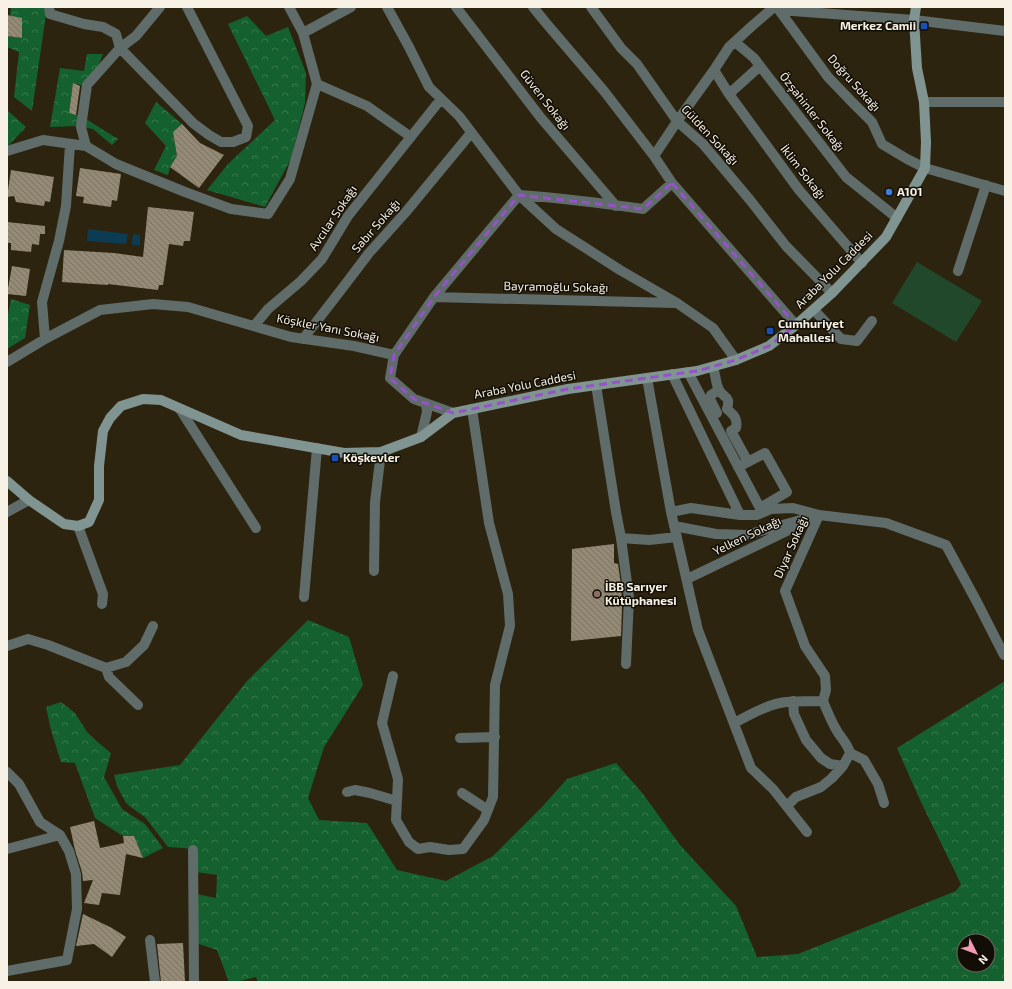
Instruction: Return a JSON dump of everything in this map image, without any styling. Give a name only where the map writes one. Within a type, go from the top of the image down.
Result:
[{"type":"street","points":[[48,7],[50,14],[84,24],[103,27],[116,34],[120,48],[193,123],[209,136],[221,142],[233,142],[246,137],[248,126],[187,7]]},
{"type":"street","points":[[86,146],[82,127],[87,84],[120,48],[136,36],[160,7]]},
{"type":"street","points":[[7,151],[43,140],[86,146],[116,164],[185,192],[231,208],[268,214],[290,179],[317,84],[303,33],[289,7]]},
{"type":"street","points":[[303,33],[351,7]]},
{"type":"street","points":[[387,7],[409,47],[428,87],[459,116],[519,196],[556,229],[620,270],[677,303],[713,328],[736,360]]},
{"type":"street","name":"Güven Sokağı","points":[[456,7],[541,118],[616,206]]},
{"type":"street","points":[[533,7],[604,91],[672,182],[796,325]]},
{"type":"street","name":"Gülden Sokağı","points":[[591,7],[621,48],[637,64],[677,121],[703,144],[786,246],[832,293]]},
{"type":"street","name":"Araba Yolu Caddesi","points":[[78,526],[89,522],[99,500],[99,466],[103,431],[110,418],[121,406],[144,399],[161,400],[241,435],[344,453],[381,452],[421,437],[453,413],[568,389],[697,371],[736,360],[769,346],[814,310],[886,237],[925,168],[926,142],[924,102],[917,68],[914,20],[916,7]]},
{"type":"street","points":[[654,156],[729,47],[752,26],[776,8],[805,9],[1005,31]]},
{"type":"street","name":"Doğru Sokağı","points":[[776,8],[828,76],[872,122],[882,144],[925,168],[1005,190]]},
{"type":"street","name":"Özşahinler Sokağı","points":[[735,42],[754,58],[846,177],[897,218]]},
{"type":"street","points":[[714,70],[729,94],[760,66]]},
{"type":"street","points":[[317,84],[367,106],[411,137]]},
{"type":"street","name":"İklim Sokağı","points":[[729,94],[799,190],[862,263]]},
{"type":"street","name":"Avcılar Sokağı","points":[[254,326],[268,309],[301,281],[322,259],[348,216],[441,99]]},
{"type":"street","points":[[924,102],[1005,102]]},
{"type":"street","name":"Sabır Sokağı","points":[[302,338],[369,253],[471,133]]},
{"type":"street","points":[[45,339],[42,302],[66,206],[70,144]]},
{"type":"street","points":[[519,196],[560,198],[643,209],[672,182]]},
{"type":"street","points":[[958,271],[986,185]]},
{"type":"street","points":[[453,413],[414,399],[390,378],[394,355],[434,297],[519,196]]},
{"type":"street","name":"Bayramoğlu Sokağı","points":[[434,297],[677,303]]},
{"type":"street","name":"Köşkler Yanı Sokağı","points":[[7,362],[45,339],[100,310],[153,304],[188,307],[291,337],[354,346],[394,355]]},
{"type":"street","points":[[814,310],[841,339],[857,341],[872,321]]},
{"type":"street","points":[[713,366],[718,390],[726,397],[729,403],[727,409],[718,414]]},
{"type":"street","points":[[688,372],[738,467],[760,508],[787,492],[765,453],[738,467]]},
{"type":"street","points":[[672,374],[740,515]]},
{"type":"street","points":[[647,378],[671,512],[698,630],[751,768],[773,789],[807,832]]},
{"type":"street","points":[[596,385],[616,512],[622,538],[629,598],[626,664]]},
{"type":"street","points":[[718,390],[711,395],[710,399],[725,428],[728,431],[731,431],[748,462]]},
{"type":"street","points":[[421,437],[427,412],[426,404]]},
{"type":"street","points":[[180,409],[256,528]]},
{"type":"street","points":[[393,676],[382,723],[398,779],[396,820],[409,842],[418,849],[430,847],[449,850],[462,849],[484,820],[493,797],[495,685],[510,626],[508,594],[489,523],[472,409]]},
{"type":"street","points":[[727,409],[734,415],[737,423],[736,428],[731,431]]},
{"type":"street","points":[[304,597],[317,448]]},
{"type":"street","points":[[374,571],[375,502],[381,452]]},
{"type":"street","points":[[7,481],[29,500],[64,524],[78,526],[102,594],[102,604]]},
{"type":"street","points":[[7,512],[29,500]]},
{"type":"street","points":[[671,512],[692,508],[740,515],[757,515],[771,510],[793,508],[819,515],[886,522],[946,545],[1004,655]]},
{"type":"street","points":[[674,526],[716,534],[746,535],[819,515]]},
{"type":"street","name":"Yelken Sokağı","points":[[687,579],[819,515]]},
{"type":"street","name":"Diyar Sokağı","points":[[819,515],[785,591],[806,646],[825,676],[826,690],[823,701]]},
{"type":"street","points":[[622,538],[649,540],[677,537]]},
{"type":"street","points":[[7,646],[28,639],[48,645],[106,668],[126,662],[144,645],[153,626]]},
{"type":"street","points":[[106,668],[109,677],[138,704]]},
{"type":"street","points":[[734,723],[760,709],[779,703],[793,701],[823,701],[836,730],[850,752],[864,760],[878,784],[884,804]]},
{"type":"street","points":[[793,701],[794,714],[806,740],[821,758],[830,764],[844,766]]},
{"type":"street","points":[[460,738],[495,737]]},
{"type":"street","points":[[787,806],[796,797],[821,787],[832,778],[844,766],[850,752]]},
{"type":"street","points":[[7,772],[19,784],[40,822],[60,835],[69,851],[76,874],[77,909],[67,960],[7,971]]},
{"type":"street","points":[[347,792],[355,790],[370,793],[397,802]]},
{"type":"street","points":[[462,793],[488,810]]},
{"type":"street","points":[[7,849],[60,835]]},
{"type":"street","points":[[193,850],[194,982]]},
{"type":"street","points":[[150,940],[155,982]]},
{"type":"highlighted area","points":[[672,183],[796,325],[769,346],[736,360],[697,371],[568,389],[453,413],[414,399],[390,378],[394,355],[434,297],[519,195],[643,209]]},
{"type":"green space","points":[[11,7],[49,7],[46,14],[32,111],[14,97],[19,52],[7,47],[7,36],[22,38],[22,19],[10,16]]},
{"type":"green space","points":[[247,16],[266,36],[288,27],[306,73],[305,103],[291,159],[265,207],[207,190],[228,164],[275,120],[228,24]]},
{"type":"green space","points":[[87,54],[103,54],[90,87],[73,83],[69,113],[81,116],[118,139],[112,145],[93,129],[77,126],[50,127],[60,68],[84,71]]},
{"type":"green space","points":[[156,102],[182,124],[173,132],[177,156],[170,167],[168,175],[154,170],[166,146],[145,123]]},
{"type":"green space","points":[[7,110],[26,127],[7,147]]},
{"type":"green space","points":[[917,262],[982,301],[956,342],[892,303]]},
{"type":"green space","points":[[11,299],[30,305],[25,338],[7,349],[7,320]]},
{"type":"green space","points":[[308,620],[349,637],[363,685],[324,747],[308,798],[319,820],[367,823],[397,870],[446,881],[493,856],[542,807],[567,779],[616,763],[643,794],[680,845],[736,906],[757,957],[798,954],[956,891],[961,884],[920,800],[897,748],[1005,681],[1005,982],[258,982],[256,977],[236,982],[229,982],[217,950],[196,943],[196,894],[216,898],[217,875],[196,872],[196,849],[168,847],[145,817],[126,803],[117,786],[114,775],[180,765],[247,681]]},
{"type":"green space","points":[[61,702],[75,713],[87,732],[111,753],[104,777],[122,809],[145,824],[163,848],[143,858],[134,836],[123,836],[95,818],[75,763],[61,762],[51,730],[46,707]]},
{"type":"water","points":[[88,229],[128,234],[126,244],[87,241]]},
{"type":"water","points":[[133,234],[140,235],[140,245],[132,245]]},
{"type":"building","points":[[7,15],[22,18],[22,38],[7,36]]},
{"type":"building","points":[[73,83],[80,86],[76,115],[69,113]]},
{"type":"building","points":[[182,124],[200,143],[224,155],[199,188],[170,167],[177,156],[173,132]]},
{"type":"building","points":[[80,168],[121,174],[117,201],[112,200],[111,207],[83,203],[84,197],[76,196]]},
{"type":"building","points":[[11,170],[54,177],[50,202],[45,201],[44,206],[16,202],[14,196],[7,197]]},
{"type":"building","points":[[148,207],[194,212],[190,241],[184,241],[183,246],[169,244],[163,285],[159,285],[158,290],[108,284],[62,282],[64,250],[114,253],[143,257]]},
{"type":"building","points":[[7,222],[45,226],[45,234],[40,234],[39,245],[32,244],[31,252],[11,250],[11,243],[7,243]]},
{"type":"building","points":[[12,266],[30,269],[26,296],[7,294]]},
{"type":"building","name":"İBB Sarıyer Kütüphanesi","points":[[614,544],[614,563],[618,564],[621,585],[621,636],[571,641],[572,549]]},
{"type":"building","points":[[94,821],[100,848],[124,843],[123,836],[134,836],[143,858],[126,854],[120,895],[102,893],[99,905],[84,903],[93,880],[83,881],[70,827]]},
{"type":"building","points":[[83,914],[112,928],[126,937],[112,957],[94,944],[76,946]]},
{"type":"building","points":[[183,943],[185,982],[161,982],[157,944]]},
{"type":"place","name":"Merkez Camii","points":[[924,26]]},
{"type":"place","name":"A101","points":[[889,192]]},
{"type":"place","name":"Cumhuriyet Mahallesi","points":[[770,331]]},
{"type":"place","name":"Köşkevler","points":[[335,458]]},
{"type":"place","name":"İBB Sarıyer Kütüphanesi","points":[[597,594]]}]
